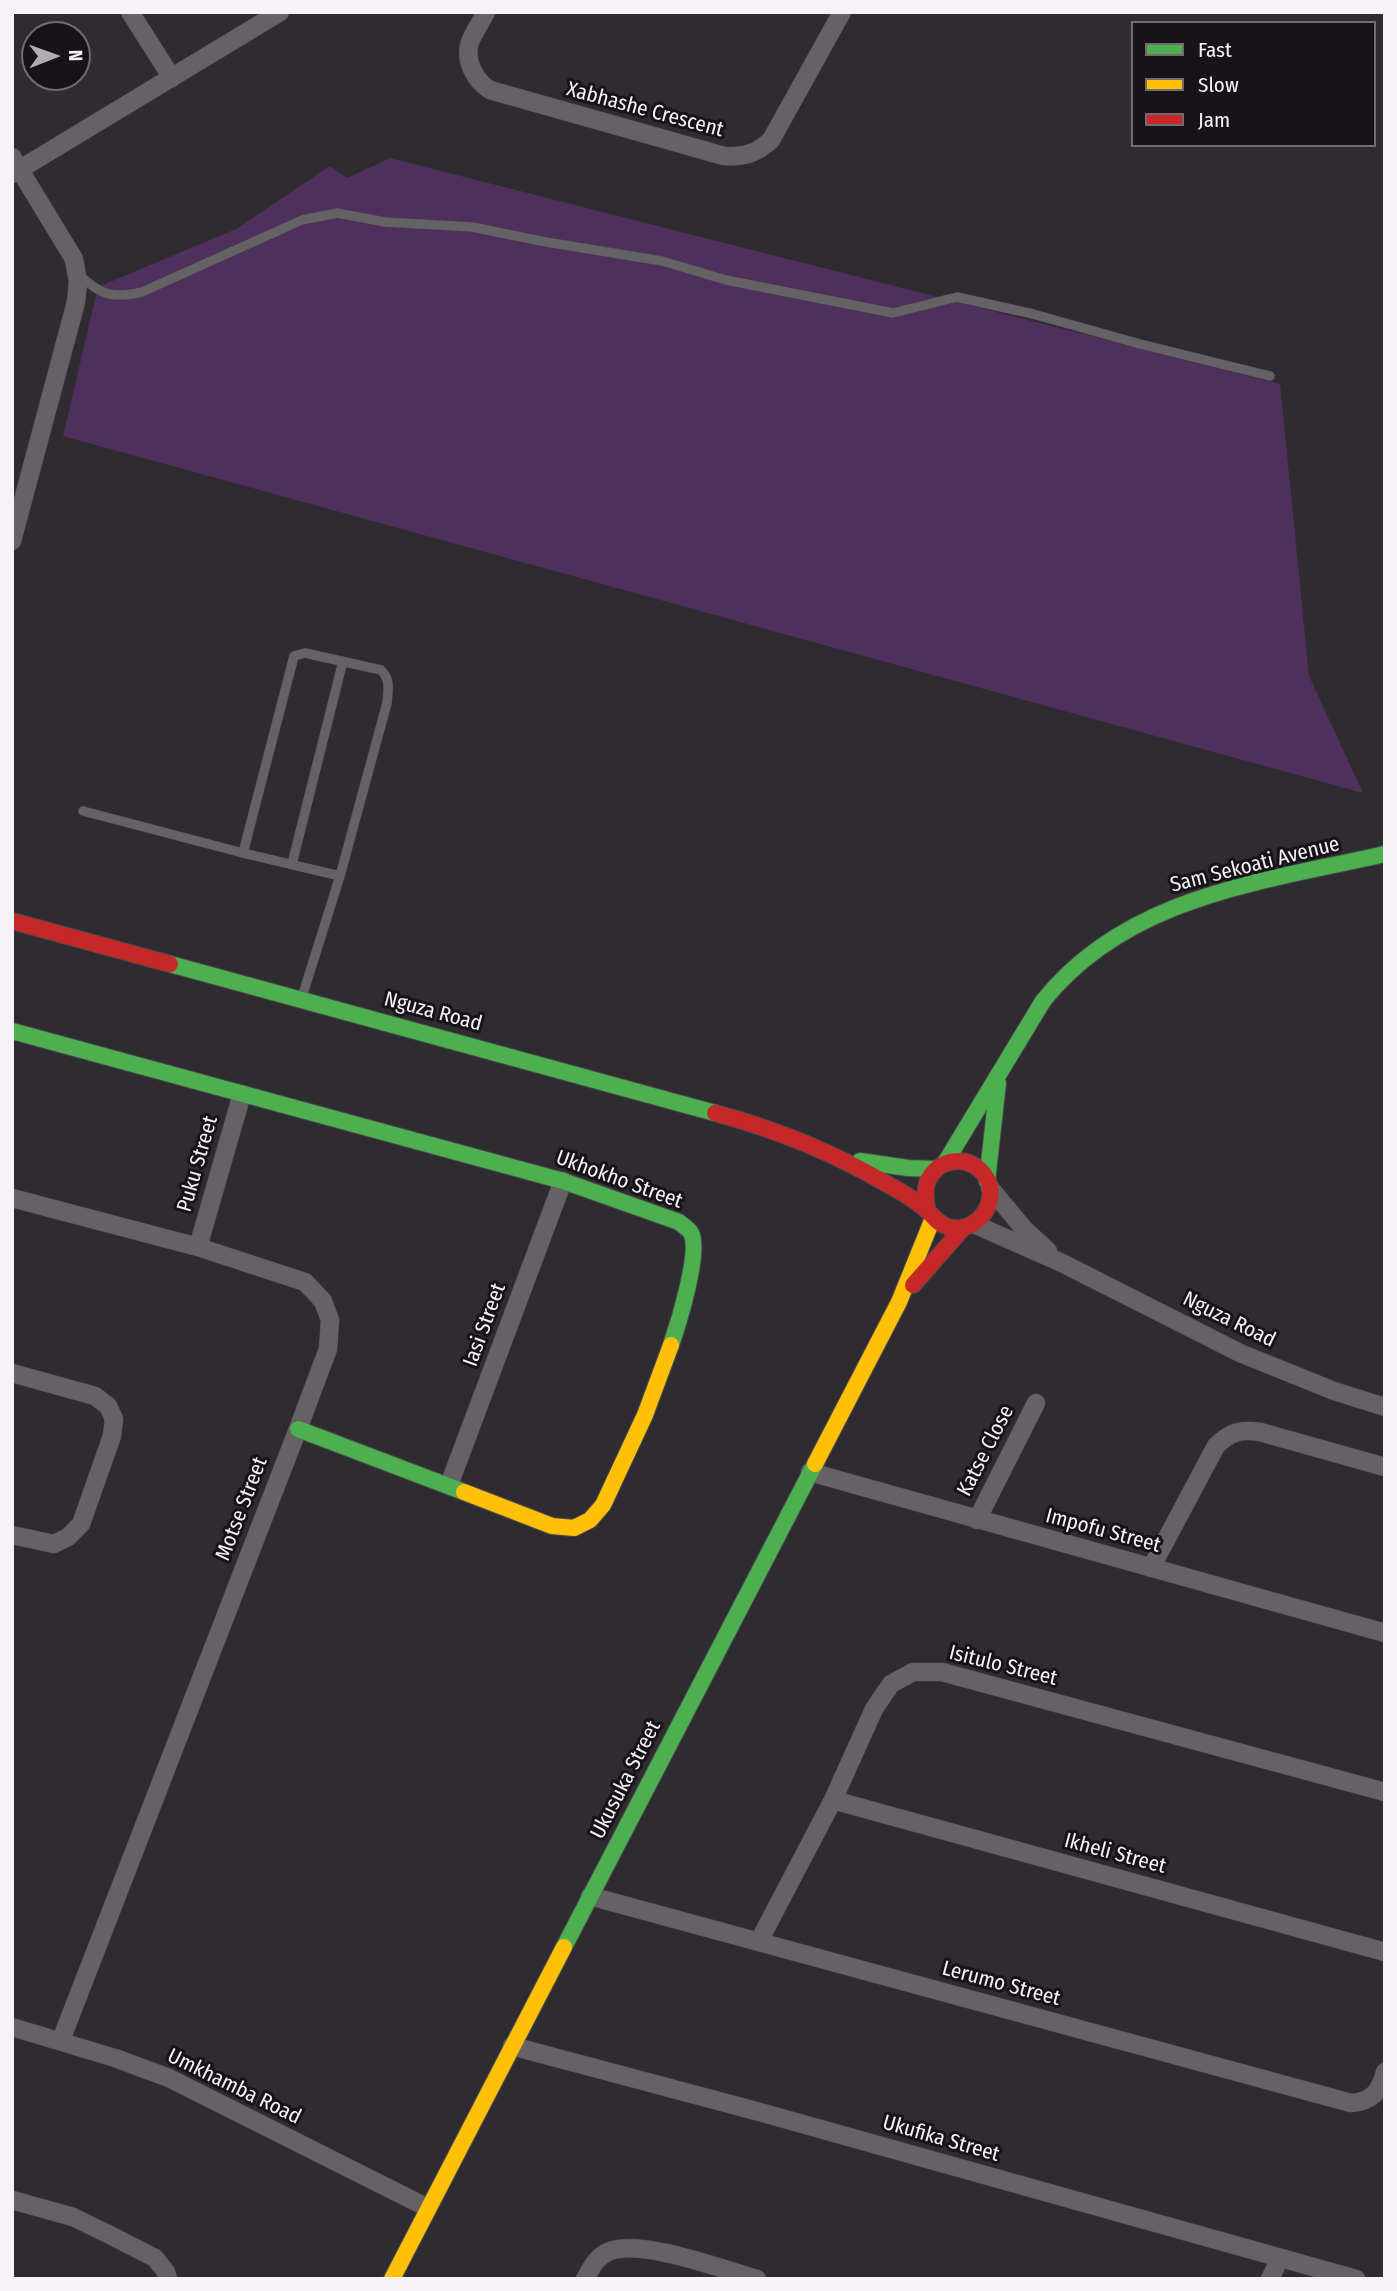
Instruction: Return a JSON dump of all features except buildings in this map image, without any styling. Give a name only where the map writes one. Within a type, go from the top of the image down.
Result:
[{"type":"street","points":[[130,12],[172,78]]},
{"type":"street","points":[[12,541],[20,481],[76,302],[78,274],[74,259],[15,167],[172,78],[280,12]]},
{"type":"street","name":"Xabhashe Crescent","points":[[486,12],[470,42],[469,55],[475,78],[481,85],[490,90],[724,156],[740,157],[757,152],[771,140],[842,12]]},
{"type":"street","name":"Sam Sekoati Avenue","points":[[940,1166],[999,1076],[1025,1026],[1061,979],[1095,949],[1133,924],[1192,898],[1385,854]]},
{"type":"street","name":"Nguza Road","points":[[12,920],[751,1123],[839,1157],[893,1187],[930,1214]]},
{"type":"street","name":"Ukhokho Street","points":[[12,1031],[563,1181],[679,1222],[691,1233],[694,1250],[685,1296],[645,1415],[603,1505],[590,1520],[574,1528],[552,1526],[298,1429]]},
{"type":"street","name":"Sam Sekoati Avenue","points":[[988,1184],[999,1076]]},
{"type":"street","name":"Puku Street","points":[[198,1247],[242,1094]]},
{"type":"street","name":"Nguza Road","points":[[839,1157],[908,1168],[940,1166]]},
{"type":"street","points":[[956,1161],[967,1162],[978,1168],[988,1184],[988,1209],[982,1218],[969,1226],[952,1228],[942,1225],[930,1214],[924,1199],[924,1188],[928,1177],[940,1166],[956,1161]]},
{"type":"street","name":"Iasi Street","points":[[449,1485],[563,1181]]},
{"type":"street","name":"Nguza Road","points":[[988,1184],[1025,1230],[1062,1263]]},
{"type":"street","name":"Motse Street","points":[[12,1198],[198,1247],[305,1282],[323,1301],[330,1320],[328,1349],[61,2040]]},
{"type":"street","name":"Ukusuka Street","points":[[392,2279],[899,1302],[930,1214]]},
{"type":"street","name":"Nguza Road","points":[[969,1226],[1062,1263],[1240,1353],[1334,1391],[1384,1405]]},
{"type":"street","name":"Ukusuka Street","points":[[899,1302],[969,1226]]},
{"type":"street","points":[[12,1373],[95,1396],[108,1406],[114,1419],[112,1436],[81,1524],[68,1537],[54,1544],[12,1535]]},
{"type":"street","name":"Katse Close","points":[[976,1520],[1036,1402]]},
{"type":"street","points":[[1151,1568],[1216,1446],[1233,1432],[1248,1430],[1385,1467]]},
{"type":"street","name":"Impofu Street","points":[[810,1472],[1385,1633]]},
{"type":"street","name":"Isitulo Street","points":[[759,1941],[833,1800],[874,1709],[891,1684],[913,1672],[942,1672],[1385,1792]]},
{"type":"street","name":"Ikheli Street","points":[[833,1800],[1385,1952]]},
{"type":"street","name":"Lerumo Street","points":[[590,1896],[1351,2103],[1363,2103],[1373,2095],[1382,2083],[1385,2072]]},
{"type":"street","name":"Umkhamba Road","points":[[12,2026],[61,2040],[169,2078],[428,2208]]},
{"type":"street","name":"Ukufika Street","points":[[513,2046],[1356,2279]]},
{"type":"street","points":[[12,2200],[73,2217],[108,2234],[155,2258],[166,2272],[167,2279]]},
{"type":"street","points":[[585,2279],[593,2264],[607,2252],[625,2248],[648,2248],[755,2278]]},
{"type":"street","points":[[1270,2279],[1280,2258]]},
{"type":"lane","points":[[78,274],[105,294],[125,296],[142,292],[302,220],[337,213],[385,222],[472,227],[662,261],[726,280],[893,313],[957,297],[1033,314],[1270,376]]},
{"type":"lane","points":[[243,853],[294,656],[305,653],[381,670],[386,675],[389,686],[387,703],[340,876],[301,999]]},
{"type":"lane","points":[[292,864],[343,661]]},
{"type":"lane","points":[[83,811],[340,876]]},
{"type":"shaded area","points":[[390,158],[1280,384],[1309,676],[1363,793],[63,436],[98,287],[236,229],[330,166],[347,178]]},
{"type":"traffic: fast","points":[[945,1163],[1043,1001],[1077,966],[1115,938],[1156,916],[1199,899],[1245,885],[1385,854]]},
{"type":"traffic: fast","points":[[170,964],[715,1113]]},
{"type":"traffic: fast","points":[[12,1031],[563,1181],[679,1222],[691,1233],[693,1255],[671,1345]]},
{"type":"traffic: fast","points":[[987,1181],[998,1083]]},
{"type":"traffic: fast","points":[[860,1161],[935,1169]]},
{"type":"traffic: fast","points":[[298,1429],[464,1492]]},
{"type":"traffic: fast","points":[[564,1947],[815,1464]]},
{"type":"traffic: slow","points":[[815,1464],[899,1302],[933,1218]]},
{"type":"traffic: slow","points":[[464,1492],[552,1526],[574,1528],[590,1520],[603,1505],[645,1415],[671,1345]]},
{"type":"traffic: slow","points":[[392,2279],[564,1947]]},
{"type":"traffic: jam","points":[[12,921],[170,964]]},
{"type":"traffic: jam","points":[[715,1113],[782,1134],[846,1162],[906,1195],[948,1227],[968,1226],[983,1214],[990,1196],[986,1177],[972,1164],[964,1162],[955,1161],[938,1167],[927,1183],[927,1209]]},
{"type":"traffic: jam","points":[[913,1285],[964,1227]]}]
